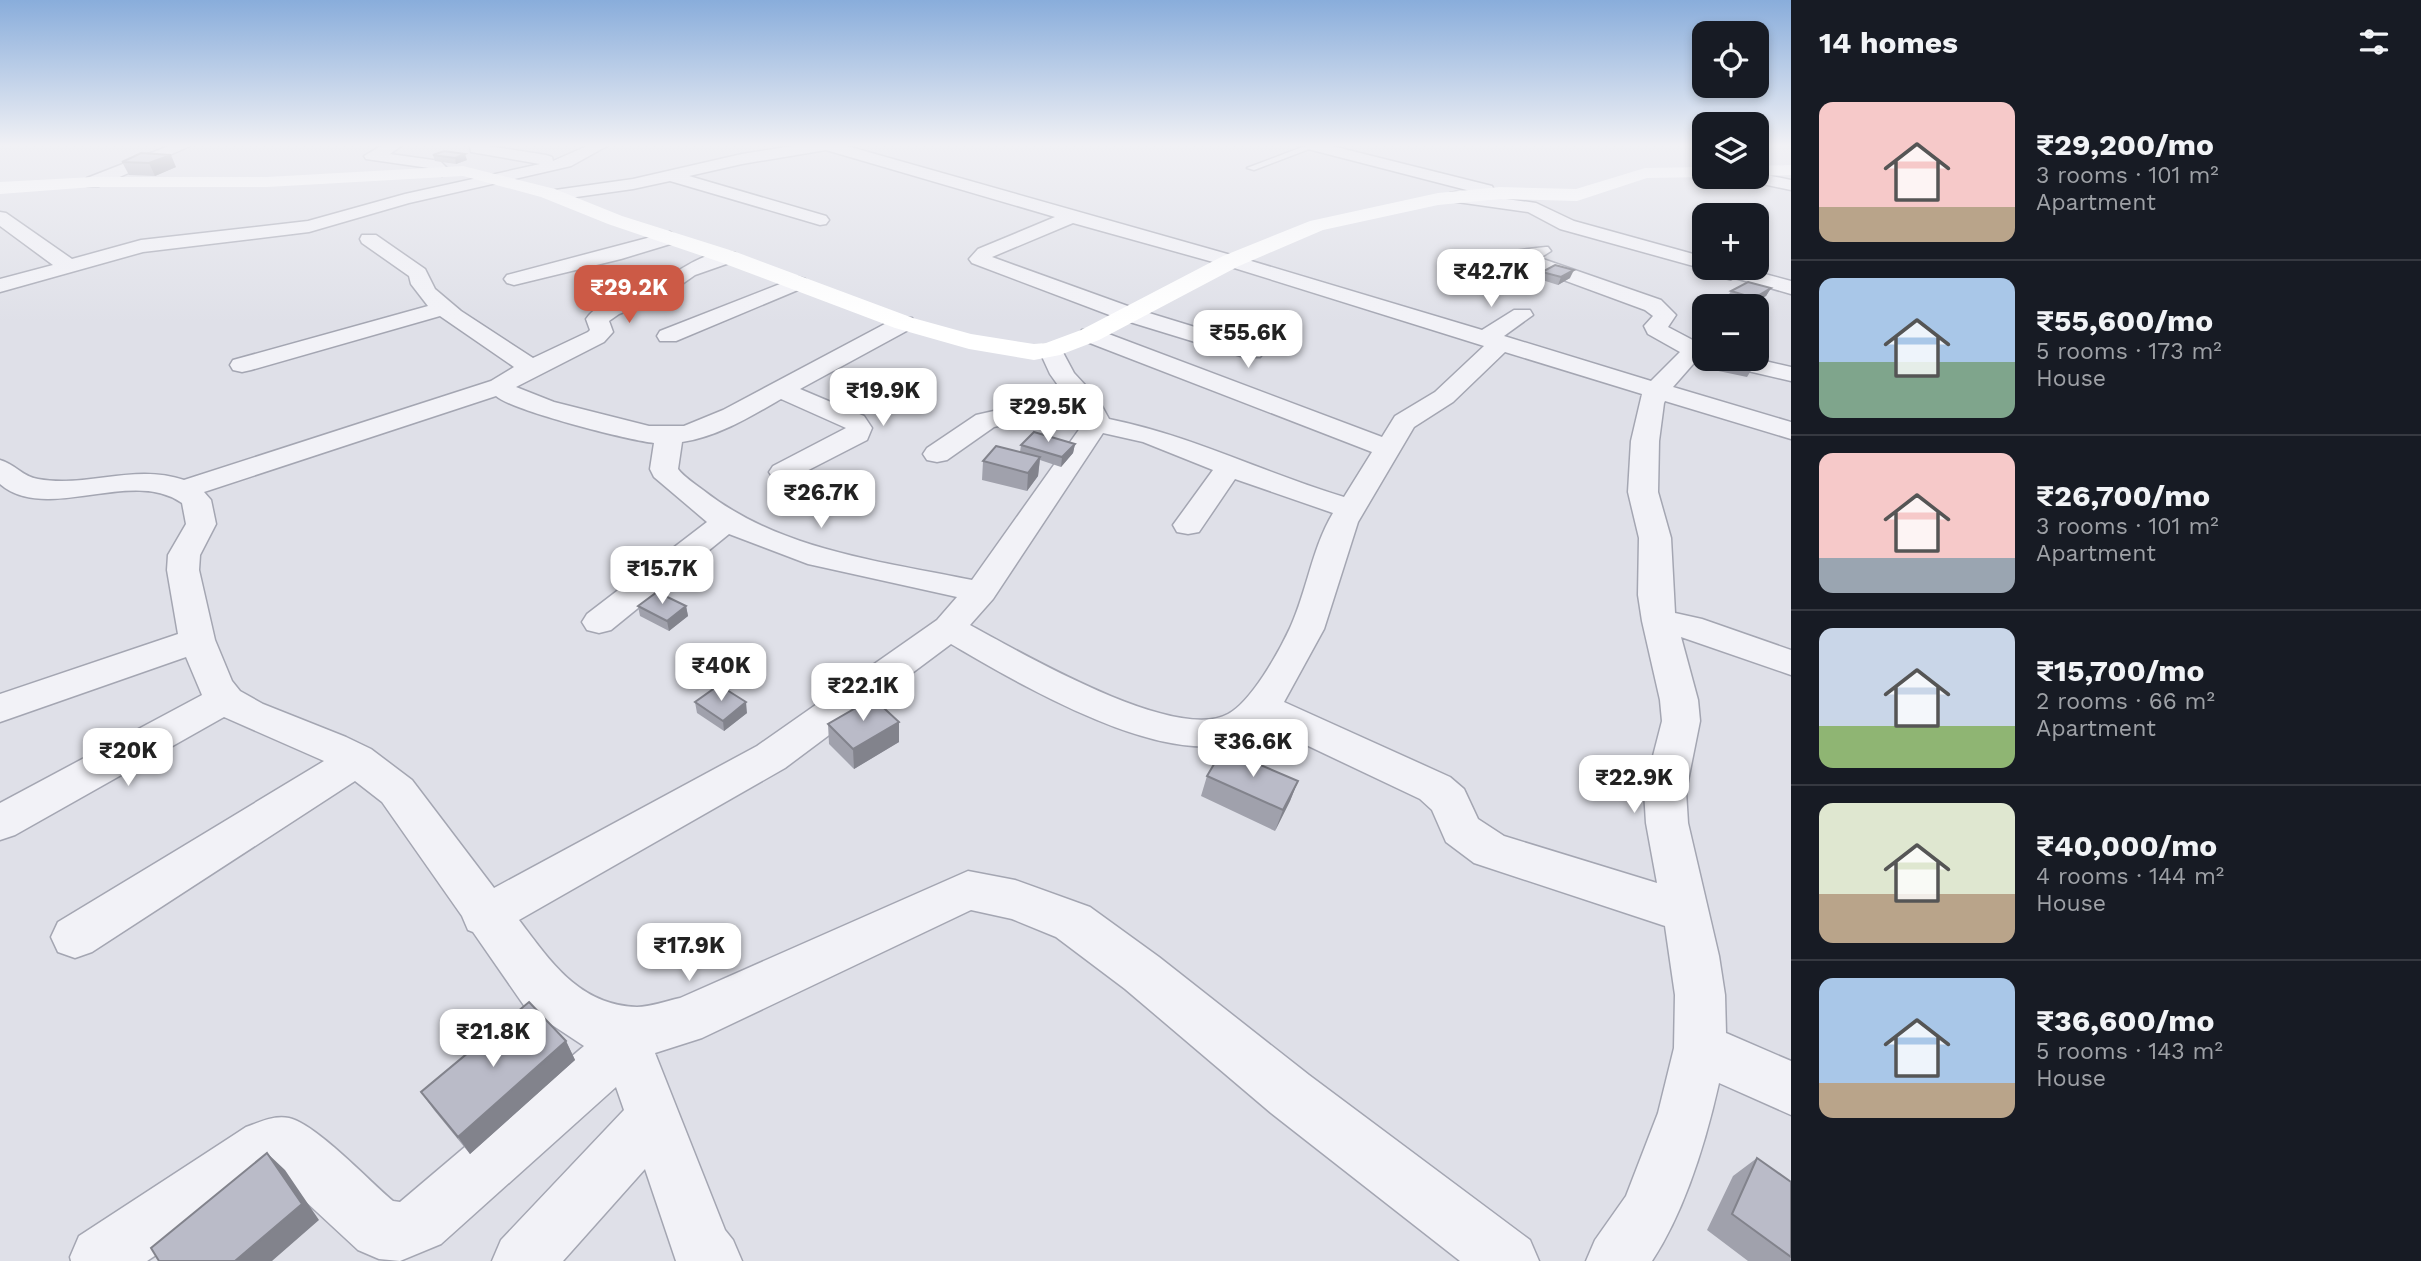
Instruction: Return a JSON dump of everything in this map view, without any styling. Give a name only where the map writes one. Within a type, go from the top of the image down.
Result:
[{"type":"main road","points":[[578,205],[729,257],[904,323],[1009,349],[1034,352],[1051,350],[1090,335],[1230,261],[1317,225],[1417,205]]},
{"type":"street","points":[[0,286],[141,246],[309,226],[392,205]]},
{"type":"street","points":[[769,205],[820,220]]},
{"type":"street","points":[[1030,205],[1230,261],[1791,431]]},
{"type":"street","points":[[1514,205],[1544,211],[1555,219],[1588,231],[1692,260]]},
{"type":"street","points":[[1555,219],[1573,205]]},
{"type":"street","points":[[0,217],[68,265]]},
{"type":"street","points":[[1071,217],[985,253],[979,259],[1128,314],[1252,352]]},
{"type":"street","points":[[1462,274],[1478,263],[1520,257],[1588,231]]},
{"type":"street","points":[[514,279],[614,255],[670,238]]},
{"type":"street","points":[[369,239],[418,274],[425,289],[445,307],[530,368]]},
{"type":"street","points":[[182,490],[500,386],[530,368],[596,337],[602,332],[597,319],[611,309],[648,297],[679,276],[729,257]]},
{"type":"street","points":[[1520,257],[1653,305],[1665,315],[1656,326],[1657,329],[1692,346]]},
{"type":"street","points":[[1763,280],[1791,288]]},
{"type":"street","points":[[668,335],[798,284]]},
{"type":"street","points":[[242,365],[445,307]]},
{"type":"street","points":[[949,628],[1052,686],[1100,708],[1172,730],[1207,734],[1241,725],[1259,707],[1307,629],[1333,547],[1352,509],[1404,422],[1444,397],[1492,342],[1522,316]]},
{"type":"street","points":[[500,386],[510,395],[545,408],[649,434],[669,436],[712,426],[904,323]]},
{"type":"street","points":[[1090,335],[1389,449]]},
{"type":"street","points":[[485,916],[771,757],[949,628],[981,592],[1096,424],[1094,412],[1061,373],[1051,350]]},
{"type":"street","points":[[1616,1261],[1648,1215],[1685,1113],[1700,1048],[1700,995],[1695,956],[1667,823],[1665,791],[1681,721],[1679,700],[1659,621],[1655,595],[1655,538],[1643,492],[1645,441],[1651,402],[1656,390],[1686,358],[1692,358]]},
{"type":"street","points":[[1769,369],[1791,374]]},
{"type":"street","points":[[781,390],[855,422],[859,428],[857,434],[783,472]]},
{"type":"street","points":[[937,454],[985,421],[1024,412],[1074,391]]},
{"type":"street","points":[[1096,424],[1150,435],[1307,496],[1352,509]]},
{"type":"street","points":[[669,436],[663,469],[668,477],[727,521],[774,542],[815,555],[981,592]]},
{"type":"street","points":[[1188,525],[1230,467]]},
{"type":"street","points":[[0,469],[18,484],[35,489],[142,481],[182,490],[196,500],[201,524],[184,555],[183,570],[197,640],[215,686],[226,699],[249,714],[332,747],[357,760],[397,791],[485,916],[543,991],[593,1025],[633,1038]]},
{"type":"street","points":[[599,622],[727,521]]},
{"type":"street","points":[[1659,621],[1690,627],[1791,663]]},
{"type":"street","points":[[0,708],[197,640]]},
{"type":"street","points":[[0,823],[226,699]]},
{"type":"street","points":[[1259,707],[1435,788],[1449,801],[1461,830],[1490,850],[1684,912]]},
{"type":"street","points":[[75,937],[357,760]]},
{"type":"street","points":[[109,1260],[266,1147],[288,1146],[379,1229],[398,1232],[420,1223],[633,1038],[684,1021],[968,890],[1016,900],[1073,922],[1142,973],[1290,1094],[1502,1259]]},
{"type":"street","points":[[633,1038],[654,1118],[701,1249],[712,1261]]},
{"type":"street","points":[[1700,1048],[1791,1088]]},
{"type":"street","points":[[522,1261],[654,1118]]},
{"type":"building","points":[[1555,265],[1574,270],[1561,277],[1542,272]]},
{"type":"building","points":[[1748,282],[1771,288],[1761,294],[1731,291]]},
{"type":"building","points":[[1034,432],[1075,444],[1062,457],[1021,445]]},
{"type":"building","points":[[996,446],[1040,457],[1028,473],[983,461]]},
{"type":"building","points":[[657,592],[686,606],[667,621],[638,606]]},
{"type":"building","points":[[719,685],[746,702],[723,721],[695,702]]},
{"type":"building","points":[[873,698],[899,722],[853,749],[828,724]]},
{"type":"building","points":[[1223,749],[1298,781],[1283,810],[1207,776]]},
{"type":"building","points":[[529,1002],[566,1041],[458,1137],[421,1092]]},
{"type":"building","points":[[267,1153],[302,1204],[235,1261],[159,1261],[151,1248]]},
{"type":"building","points":[[1757,1158],[1791,1182],[1791,1257],[1732,1214]]}]
